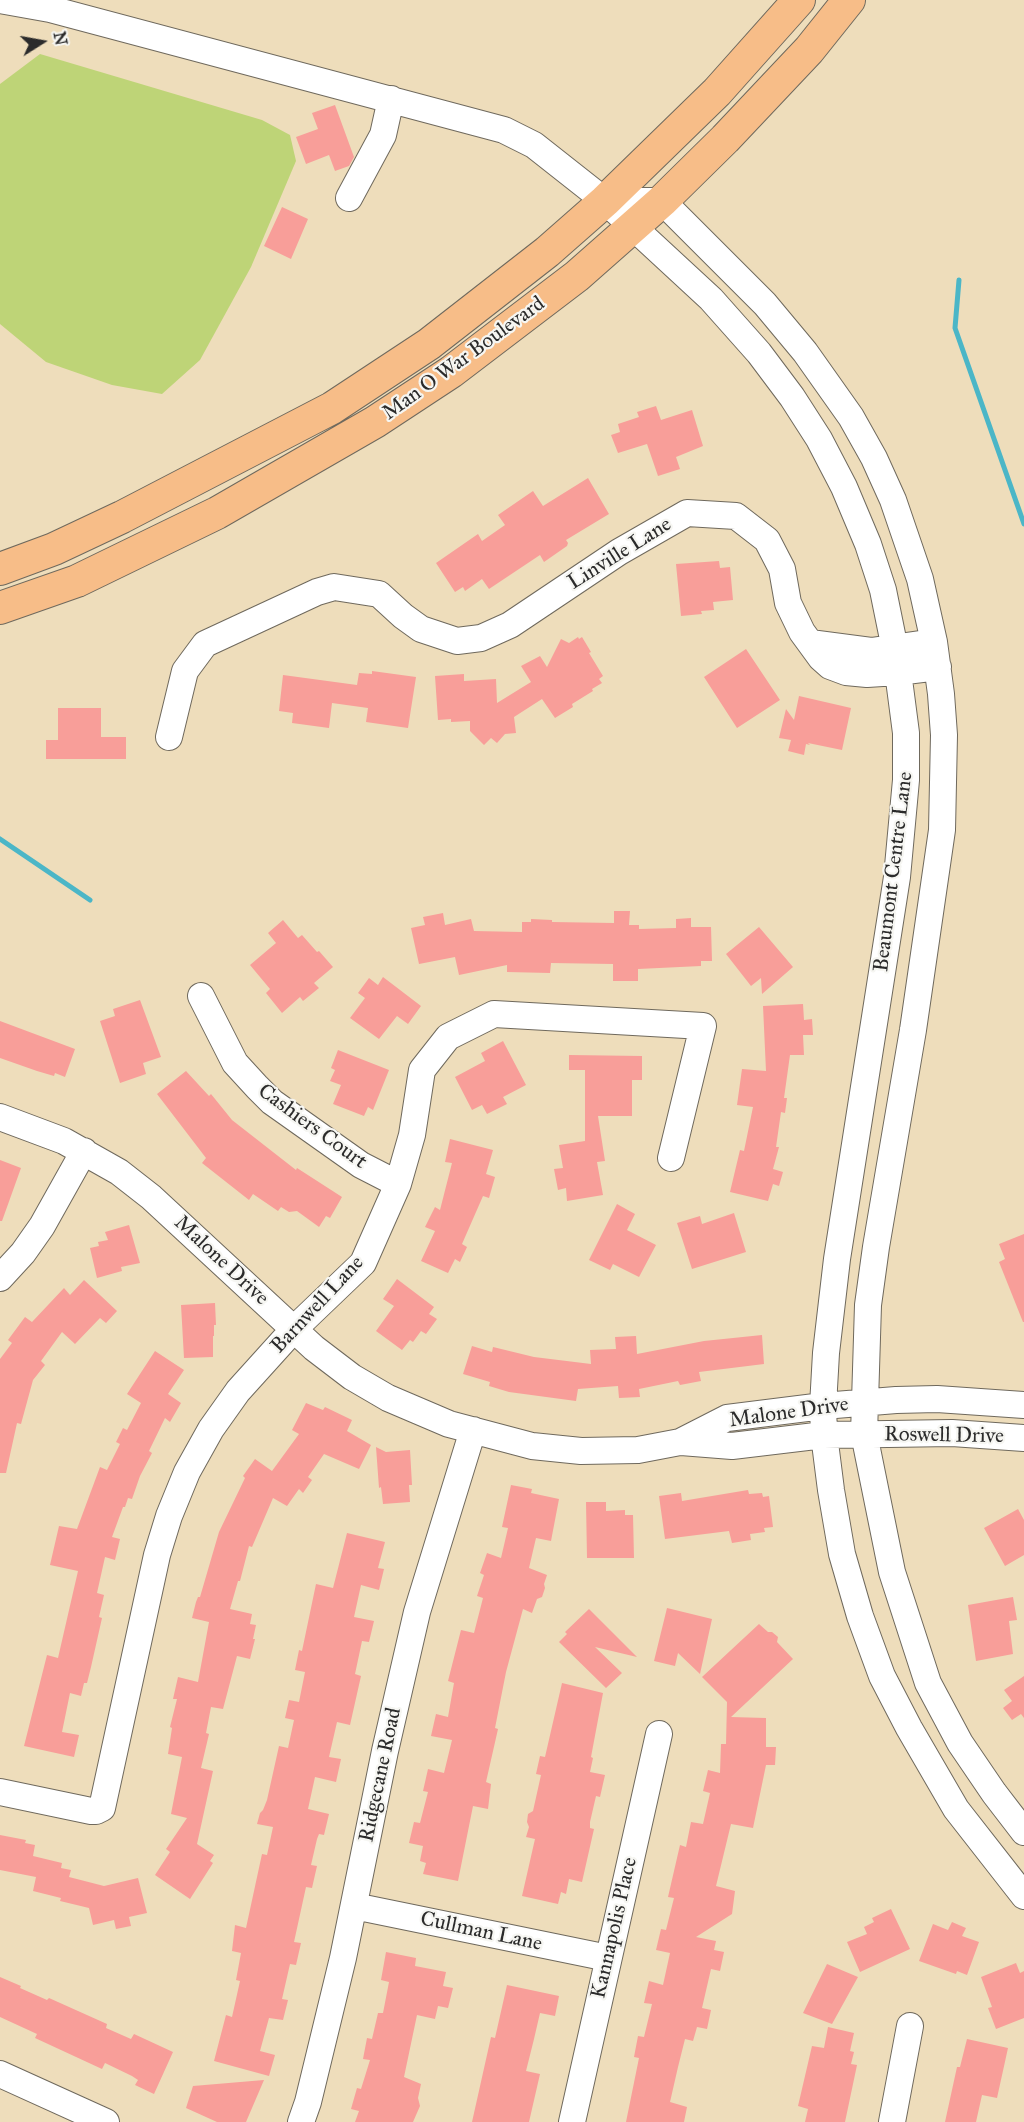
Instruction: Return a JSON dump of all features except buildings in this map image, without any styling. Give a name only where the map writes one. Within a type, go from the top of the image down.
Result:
[{"type":"main road","name":"Man O War Boulevard","points":[[0,569],[54,549],[122,517],[332,408],[429,344],[547,252],[605,201],[717,92],[799,0]]},
{"type":"main road","name":"Man O War Boulevard","points":[[0,608],[77,581],[187,529],[345,440],[451,372],[576,276],[662,201],[725,139],[809,50],[849,0]]},
{"type":"street","name":"Beaumont Centre Lane","points":[[0,0],[50,9],[392,99],[504,130],[534,145],[605,201],[711,299],[759,353],[792,397],[819,439],[844,487],[868,544],[883,590],[897,661],[906,733],[903,829],[837,1259],[826,1353],[824,1436],[842,1554],[860,1616],[882,1676],[956,1809],[1024,1896]]},
{"type":"street","points":[[349,198],[383,135],[392,99]]},
{"type":"street","points":[[605,201],[662,201]]},
{"type":"street","name":"Beaumont Centre Lane","points":[[662,201],[765,304],[805,352],[851,417],[874,458],[893,500],[920,579],[936,655],[944,735],[942,830],[868,1305],[864,1434],[892,1572],[928,1683],[960,1743],[1024,1832]]},
{"type":"street","name":"Linville Lane","points":[[169,737],[185,671],[205,644],[241,626],[334,587],[379,594],[421,629],[457,641],[481,638],[510,626],[618,552],[687,513],[736,516],[766,540],[782,569],[788,603],[810,643],[854,650],[897,661],[936,655]]},
{"type":"street","name":"Cashiers Court","points":[[201,996],[235,1063],[256,1088],[272,1102],[361,1165],[398,1184]]},
{"type":"street","name":"Barnwell Lane","points":[[0,1792],[91,1812],[102,1808],[157,1555],[177,1494],[199,1449],[238,1391],[294,1329],[363,1263],[398,1184],[412,1135],[422,1070],[448,1037],[494,1014],[703,1026],[671,1158]]},
{"type":"street","name":"Malone Drive","points":[[0,1116],[42,1131],[84,1151],[119,1173],[151,1197],[314,1348],[352,1377],[388,1398],[449,1424],[532,1446],[581,1451],[639,1450],[680,1442],[727,1419],[823,1406],[865,1403]]},
{"type":"street","points":[[0,1278],[23,1253],[42,1226],[84,1151]]},
{"type":"street","name":"Roswell Drive","points":[[865,1403],[937,1399],[1024,1405]]},
{"type":"street","name":"Ridgecane Road","points":[[301,2122],[340,1969],[385,1751],[417,1612],[473,1430]]},
{"type":"street","name":"Roswell Drive","points":[[864,1434],[952,1433],[1024,1438]]},
{"type":"street","name":"Malone Drive","points":[[680,1442],[732,1446],[864,1434]]},
{"type":"street","name":"Kannapolis Place","points":[[572,2122],[659,1734]]},
{"type":"street","name":"Cullman Lane","points":[[354,1906],[608,1958]]},
{"type":"street","points":[[892,2122],[910,2026]]},
{"type":"street","points":[[0,2074],[106,2122]]},
{"type":"green space","points":[[40,54],[262,120],[290,135],[296,161],[251,267],[200,360],[162,394],[112,385],[46,362],[0,324],[0,84]]},
{"type":"waterway","points":[[959,280],[955,328],[1024,524]]},
{"type":"waterway","points":[[0,839],[90,900]]}]
